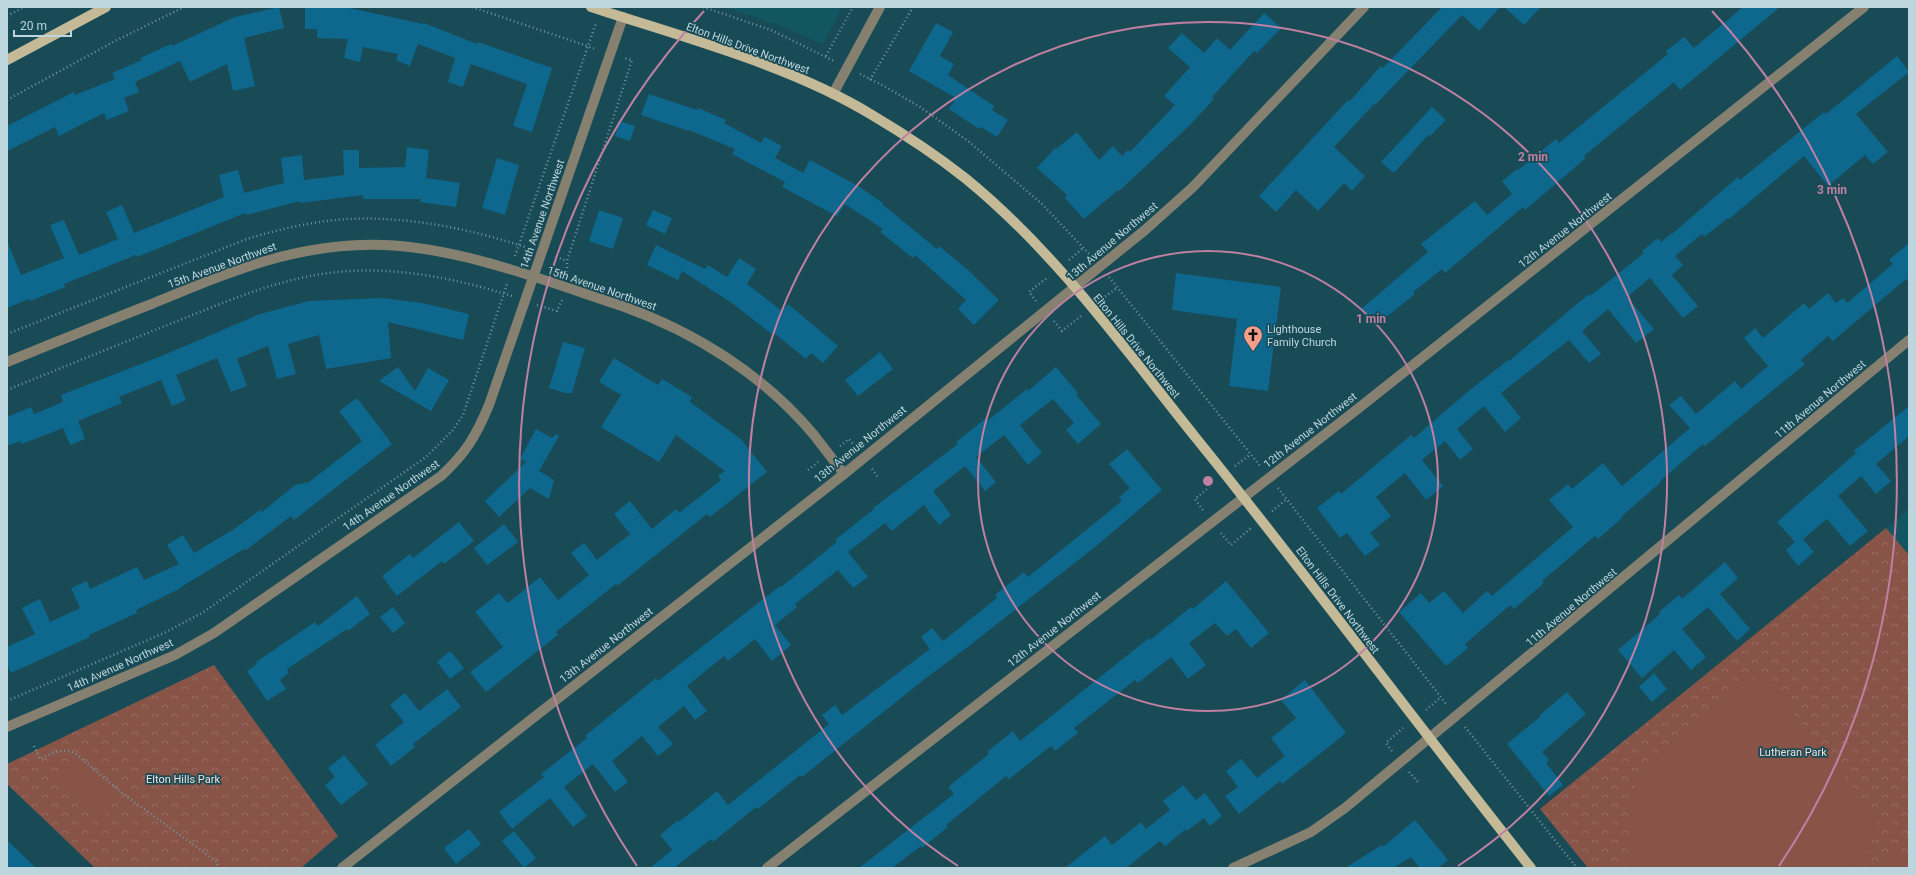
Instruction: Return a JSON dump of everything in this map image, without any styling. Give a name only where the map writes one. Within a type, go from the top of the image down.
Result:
[{"type":"main road","points":[[7,60],[106,7]]},
{"type":"main road","name":"Elton Hills Drive Northwest","points":[[595,9],[757,62],[833,94],[903,135],[963,177],[1014,222],[1075,287],[1244,497],[1430,740],[1531,868]]},
{"type":"street","points":[[833,94],[880,7]]},
{"type":"street","name":"13th Avenue Northwest","points":[[342,868],[844,474],[1145,230],[1193,187],[1364,7]]},
{"type":"street","name":"12th Avenue Northwest","points":[[767,868],[1244,497],[1618,203],[1864,7]]},
{"type":"street","name":"14th Avenue Northwest","points":[[7,727],[175,655],[214,633],[441,476],[470,446],[480,426],[623,18]]},
{"type":"street","name":"15th Avenue Northwest","points":[[7,362],[241,268],[279,256],[321,248],[350,245],[386,245],[426,250],[470,258],[533,277],[646,314],[677,329],[719,353],[766,388],[792,411],[814,435],[844,474]]},
{"type":"street","name":"11th Avenue Northwest","points":[[1233,868],[1295,840],[1328,820],[1430,740],[1909,340]]},
{"type":"path","points":[[7,16],[24,7]]},
{"type":"path","points":[[7,100],[115,41],[184,7]]},
{"type":"path","points":[[472,7],[588,46]]},
{"type":"path","points":[[703,7],[771,30],[826,56],[853,7]]},
{"type":"path","points":[[913,7],[870,80],[886,87],[920,107],[968,141],[1042,204],[1084,248]]},
{"type":"path","points":[[518,245],[588,46],[595,9]]},
{"type":"path","points":[[566,261],[632,60]]},
{"type":"path","points":[[7,390],[236,298],[263,288],[297,279],[351,271],[384,271],[464,283],[504,294],[463,415],[453,430],[426,457],[202,613],[164,633],[7,701]]},
{"type":"path","points":[[1118,287],[1251,454]]},
{"type":"path","points":[[1287,499],[1441,697]]},
{"type":"path","points":[[1473,738],[1577,868]]},
{"type":"path","points":[[34,746],[40,758],[60,750],[68,750],[76,754],[122,793],[216,861],[219,868]]},
{"type":"shaded area","points":[[724,7],[842,7],[823,44],[773,23]]},
{"type":"shaded area","points":[[1909,509],[1909,555],[1886,528]]},
{"type":"green space","name":"Lutheran Park","points":[[1886,528],[1909,555],[1909,868],[1588,868],[1540,809]]},
{"type":"green space","name":"Elton Hills Park","points":[[214,665],[338,836],[301,868],[95,868],[7,784],[7,764]]},
{"type":"green space","points":[[1761,673],[1877,818],[1871,848],[1847,868],[1630,868],[1628,834],[1629,809],[1637,781],[1656,759]]},
{"type":"green space","points":[[75,756],[121,795],[98,821],[52,782]]},
{"type":"green space","points":[[1885,855],[1909,856],[1909,868],[1869,868]]},
{"type":"building","points":[[279,7],[284,28],[244,38],[255,86],[233,91],[227,64],[190,82],[180,61],[135,82],[139,92],[124,98],[129,111],[107,120],[104,113],[59,136],[55,127],[7,151],[7,126],[74,92],[75,95],[115,79],[112,73],[142,60],[140,58],[171,44],[172,46],[235,17]]},
{"type":"building","points":[[305,7],[345,7],[424,23],[477,44],[478,42],[552,68],[532,132],[513,126],[527,84],[471,64],[463,87],[448,82],[455,58],[418,44],[410,66],[396,60],[398,54],[363,47],[360,62],[344,58],[348,39],[317,38],[317,29],[305,29]]},
{"type":"building","points":[[1442,7],[1500,7],[1479,31],[1462,15],[1375,105],[1374,104],[1334,147],[1365,176],[1352,191],[1344,183],[1318,211],[1296,190],[1276,212],[1259,196],[1348,100],[1349,102],[1381,66],[1383,68]]},
{"type":"building","points":[[1504,7],[1541,7],[1524,25]]},
{"type":"building","points":[[1743,7],[1780,7],[1680,90],[1674,82],[1584,156],[1586,158],[1525,210],[1523,207],[1445,273],[1442,269],[1413,292],[1415,294],[1375,326],[1361,309],[1428,252],[1421,244],[1475,201],[1487,215],[1512,194],[1502,181],[1556,139],[1559,143],[1668,54],[1666,51],[1684,37],[1694,48]]},
{"type":"building","points":[[1264,13],[1281,28],[1257,53],[1254,51],[1212,97],[1214,99],[1189,126],[1119,191],[1118,190],[1084,219],[1065,198],[1067,195],[1037,168],[1055,148],[1056,149],[1077,132],[1099,160],[1113,146],[1122,156],[1128,150],[1130,152],[1175,105],[1164,96],[1190,67],[1168,48],[1182,33],[1204,53],[1217,38],[1230,50]]},
{"type":"building","points":[[936,23],[953,32],[940,56],[954,64],[948,75],[994,106],[992,110],[1008,120],[997,137],[981,127],[979,129],[949,109],[956,98],[909,71]]},
{"type":"building","points":[[1897,56],[1909,72],[1856,114],[1888,152],[1873,164],[1865,155],[1828,186],[1804,156],[1729,219],[1728,218],[1704,237],[1702,234],[1675,256],[1683,265],[1672,275],[1698,306],[1683,318],[1650,278],[1627,297],[1654,329],[1636,343],[1608,309],[1582,331],[1601,354],[1589,363],[1569,340],[1501,393],[1521,418],[1505,432],[1484,406],[1457,429],[1473,449],[1460,460],[1445,441],[1422,460],[1443,486],[1426,500],[1405,473],[1376,497],[1391,516],[1370,533],[1380,545],[1365,556],[1347,533],[1340,538],[1317,508],[1339,491],[1341,494],[1411,435],[1414,438],[1465,394],[1508,360],[1509,361],[1589,294],[1590,296],[1644,253],[1642,251],[1658,238],[1661,242],[1672,234],[1738,177],[1740,180],[1824,112],[1826,114]]},
{"type":"building","points":[[649,94],[697,110],[698,108],[726,120],[724,123],[761,143],[765,137],[782,146],[775,158],[803,173],[810,160],[860,187],[883,203],[882,204],[937,249],[939,246],[969,271],[999,300],[974,325],[958,309],[966,300],[915,255],[913,258],[880,232],[883,229],[845,204],[837,216],[782,187],[785,182],[732,154],[735,149],[689,130],[641,115]]},
{"type":"building","points":[[1432,107],[1446,120],[1430,136],[1428,135],[1394,173],[1381,162]]},
{"type":"building","points":[[620,121],[635,126],[630,141],[615,136]]},
{"type":"building","points":[[407,147],[429,150],[426,178],[460,183],[456,207],[420,202],[421,199],[363,199],[363,195],[300,203],[300,201],[246,215],[245,213],[137,257],[136,255],[64,284],[65,287],[30,301],[29,299],[7,308],[7,241],[21,275],[64,258],[50,225],[64,220],[79,255],[118,239],[106,212],[122,205],[134,233],[224,197],[219,175],[238,170],[244,193],[284,183],[281,158],[302,155],[304,180],[344,175],[343,150],[359,150],[359,168],[405,167]]},
{"type":"building","points":[[497,158],[519,165],[505,215],[482,208]]},
{"type":"building","points":[[599,210],[623,218],[613,249],[589,241]]},
{"type":"building","points":[[653,210],[672,218],[665,234],[646,225]]},
{"type":"building","points":[[1909,243],[1909,282],[1906,279],[1833,341],[1828,336],[1801,360],[1805,364],[1705,446],[1703,444],[1660,481],[1661,482],[1598,539],[1595,536],[1542,581],[1544,583],[1514,609],[1510,605],[1465,644],[1468,648],[1446,666],[1399,612],[1421,593],[1429,603],[1444,591],[1463,613],[1487,591],[1492,596],[1573,527],[1549,500],[1568,484],[1572,489],[1603,463],[1622,486],[1690,428],[1669,405],[1681,396],[1696,414],[1735,381],[1741,389],[1768,366],[1744,338],[1755,328],[1763,338],[1804,303],[1809,309],[1828,293],[1836,303],[1843,298],[1847,303],[1893,264],[1889,260]]},
{"type":"building","points":[[656,245],[705,269],[708,265],[727,277],[739,258],[756,269],[747,284],[782,311],[788,304],[838,346],[823,363],[811,353],[806,359],[774,333],[773,335],[732,303],[682,271],[678,280],[647,265]]},
{"type":"building","name":"Lighthouse Family Church","points":[[1176,273],[1281,287],[1268,391],[1229,386],[1237,319],[1172,310]]},
{"type":"building","points":[[382,298],[422,303],[469,314],[463,340],[388,322],[391,358],[326,369],[319,335],[288,344],[296,374],[277,379],[268,346],[237,359],[247,386],[231,392],[217,358],[176,375],[186,400],[172,406],[161,380],[119,397],[122,403],[78,421],[85,439],[70,445],[63,428],[22,444],[20,441],[7,446],[7,417],[31,407],[34,414],[63,402],[61,395],[164,355],[260,314],[309,301]]},
{"type":"building","points":[[563,342],[585,348],[572,393],[565,393],[549,388]]},
{"type":"building","points":[[880,352],[893,369],[858,396],[845,380]]},
{"type":"building","points":[[614,358],[658,385],[662,379],[692,397],[690,402],[741,439],[767,472],[710,517],[707,514],[617,586],[616,584],[556,632],[558,635],[486,692],[470,672],[503,647],[475,612],[499,593],[508,603],[540,577],[558,600],[589,575],[571,553],[584,543],[597,560],[630,534],[614,514],[630,501],[652,529],[676,509],[679,513],[721,480],[718,476],[725,471],[676,435],[659,462],[601,427],[621,395],[599,382]]},
{"type":"building","points":[[398,367],[415,391],[428,368],[449,380],[431,411],[379,381]]},
{"type":"building","points":[[1056,367],[1078,393],[1076,395],[1101,424],[1078,444],[1066,430],[1074,423],[1053,399],[1020,425],[1042,453],[1028,465],[1004,435],[976,457],[996,482],[985,491],[965,466],[933,491],[951,515],[939,525],[924,505],[892,531],[885,523],[848,552],[868,577],[853,588],[838,570],[795,604],[797,607],[775,625],[791,645],[772,661],[755,639],[728,661],[724,656],[687,686],[707,711],[695,720],[684,706],[658,727],[673,744],[658,756],[642,736],[612,761],[628,782],[615,792],[593,764],[564,787],[587,816],[573,827],[550,798],[512,829],[499,812],[544,777],[541,774],[587,738],[585,736],[656,678],[658,681],[780,586],[781,587],[837,542],[835,540],[874,509],[873,508],[958,444],[956,442],[985,419],[987,421],[1027,389],[1028,391]]},
{"type":"building","points":[[357,398],[392,444],[294,520],[291,516],[246,550],[244,549],[181,588],[136,610],[137,613],[89,635],[90,637],[11,673],[7,664],[7,647],[35,634],[22,608],[40,599],[50,622],[80,608],[71,588],[87,581],[90,589],[137,567],[144,580],[179,564],[167,545],[183,535],[194,553],[234,529],[260,510],[262,512],[295,485],[309,482],[362,441],[339,411]]},
{"type":"building","points":[[1909,406],[1909,436],[1876,464],[1891,481],[1876,494],[1861,476],[1838,496],[1868,531],[1850,546],[1827,519],[1803,539],[1814,552],[1798,566],[1786,550],[1795,542],[1777,522],[1856,453],[1854,451]]},
{"type":"building","points":[[536,429],[552,438],[556,434],[559,436],[539,471],[554,480],[549,499],[530,488],[499,517],[485,501],[526,462],[520,459]]},
{"type":"building","points":[[1127,449],[1162,490],[1095,547],[926,678],[802,777],[800,775],[758,809],[756,807],[713,842],[711,839],[674,868],[650,868],[672,850],[660,835],[678,820],[679,822],[717,791],[728,805],[829,724],[822,715],[835,705],[842,715],[930,649],[921,637],[932,628],[943,641],[997,598],[995,595],[1024,572],[1028,577],[1122,501],[1119,497],[1130,488],[1109,464]]},
{"type":"building","points":[[459,522],[474,541],[444,564],[442,561],[397,596],[382,576],[410,554],[413,558]]},
{"type":"building","points":[[504,524],[518,542],[487,565],[474,548]]},
{"type":"building","points":[[1725,562],[1738,578],[1720,594],[1750,629],[1737,641],[1708,607],[1682,629],[1706,657],[1691,670],[1674,650],[1642,678],[1618,650],[1660,614],[1659,612],[1679,595],[1682,599]]},
{"type":"building","points":[[1226,581],[1269,633],[1251,648],[1236,629],[1227,636],[1215,623],[1189,643],[1206,665],[1188,679],[1171,657],[1138,683],[1135,680],[1074,728],[1078,733],[1055,751],[1051,746],[1009,779],[1006,776],[946,825],[948,827],[922,848],[921,846],[892,868],[859,868],[954,794],[948,787],[989,754],[987,752],[1013,731],[1020,741],[1149,638],[1150,640],[1191,607],[1193,609]]},
{"type":"building","points":[[357,596],[370,614],[348,631],[347,629],[287,669],[289,673],[280,680],[286,689],[267,701],[247,671],[257,664],[256,662],[315,622],[318,626]]},
{"type":"building","points":[[393,607],[405,623],[393,633],[380,617]]},
{"type":"building","points":[[450,651],[464,668],[450,679],[437,662]]},
{"type":"building","points":[[1654,673],[1667,689],[1652,702],[1639,687]]},
{"type":"building","points":[[1305,680],[1346,733],[1282,784],[1280,781],[1239,814],[1225,796],[1238,787],[1226,771],[1241,759],[1257,778],[1285,756],[1271,738],[1296,718],[1281,700]]},
{"type":"building","points":[[447,689],[461,707],[413,744],[415,747],[391,766],[375,745],[404,722],[390,705],[405,693],[419,711]]},
{"type":"building","points":[[1567,692],[1586,714],[1542,752],[1549,760],[1546,763],[1563,785],[1549,796],[1507,744]]},
{"type":"building","points":[[344,755],[368,784],[341,805],[325,785],[335,777],[328,768]]},
{"type":"building","points":[[1183,785],[1196,800],[1205,793],[1222,816],[1210,826],[1204,818],[1187,831],[1186,829],[1165,846],[1160,841],[1126,868],[1065,868],[1105,836],[1112,845],[1141,822],[1146,829],[1170,810],[1163,801]]},
{"type":"building","points":[[1415,820],[1448,860],[1438,868],[1420,868],[1411,857],[1393,868],[1345,868],[1382,845],[1383,847]]},
{"type":"building","points":[[469,829],[481,844],[456,864],[444,848]]},
{"type":"building","points":[[514,831],[536,858],[524,868],[502,841]]},
{"type":"building","points":[[7,840],[36,868],[7,868]]},
{"type":"place","name":"Lighthouse Family Church","points":[[1253,352]]}]
